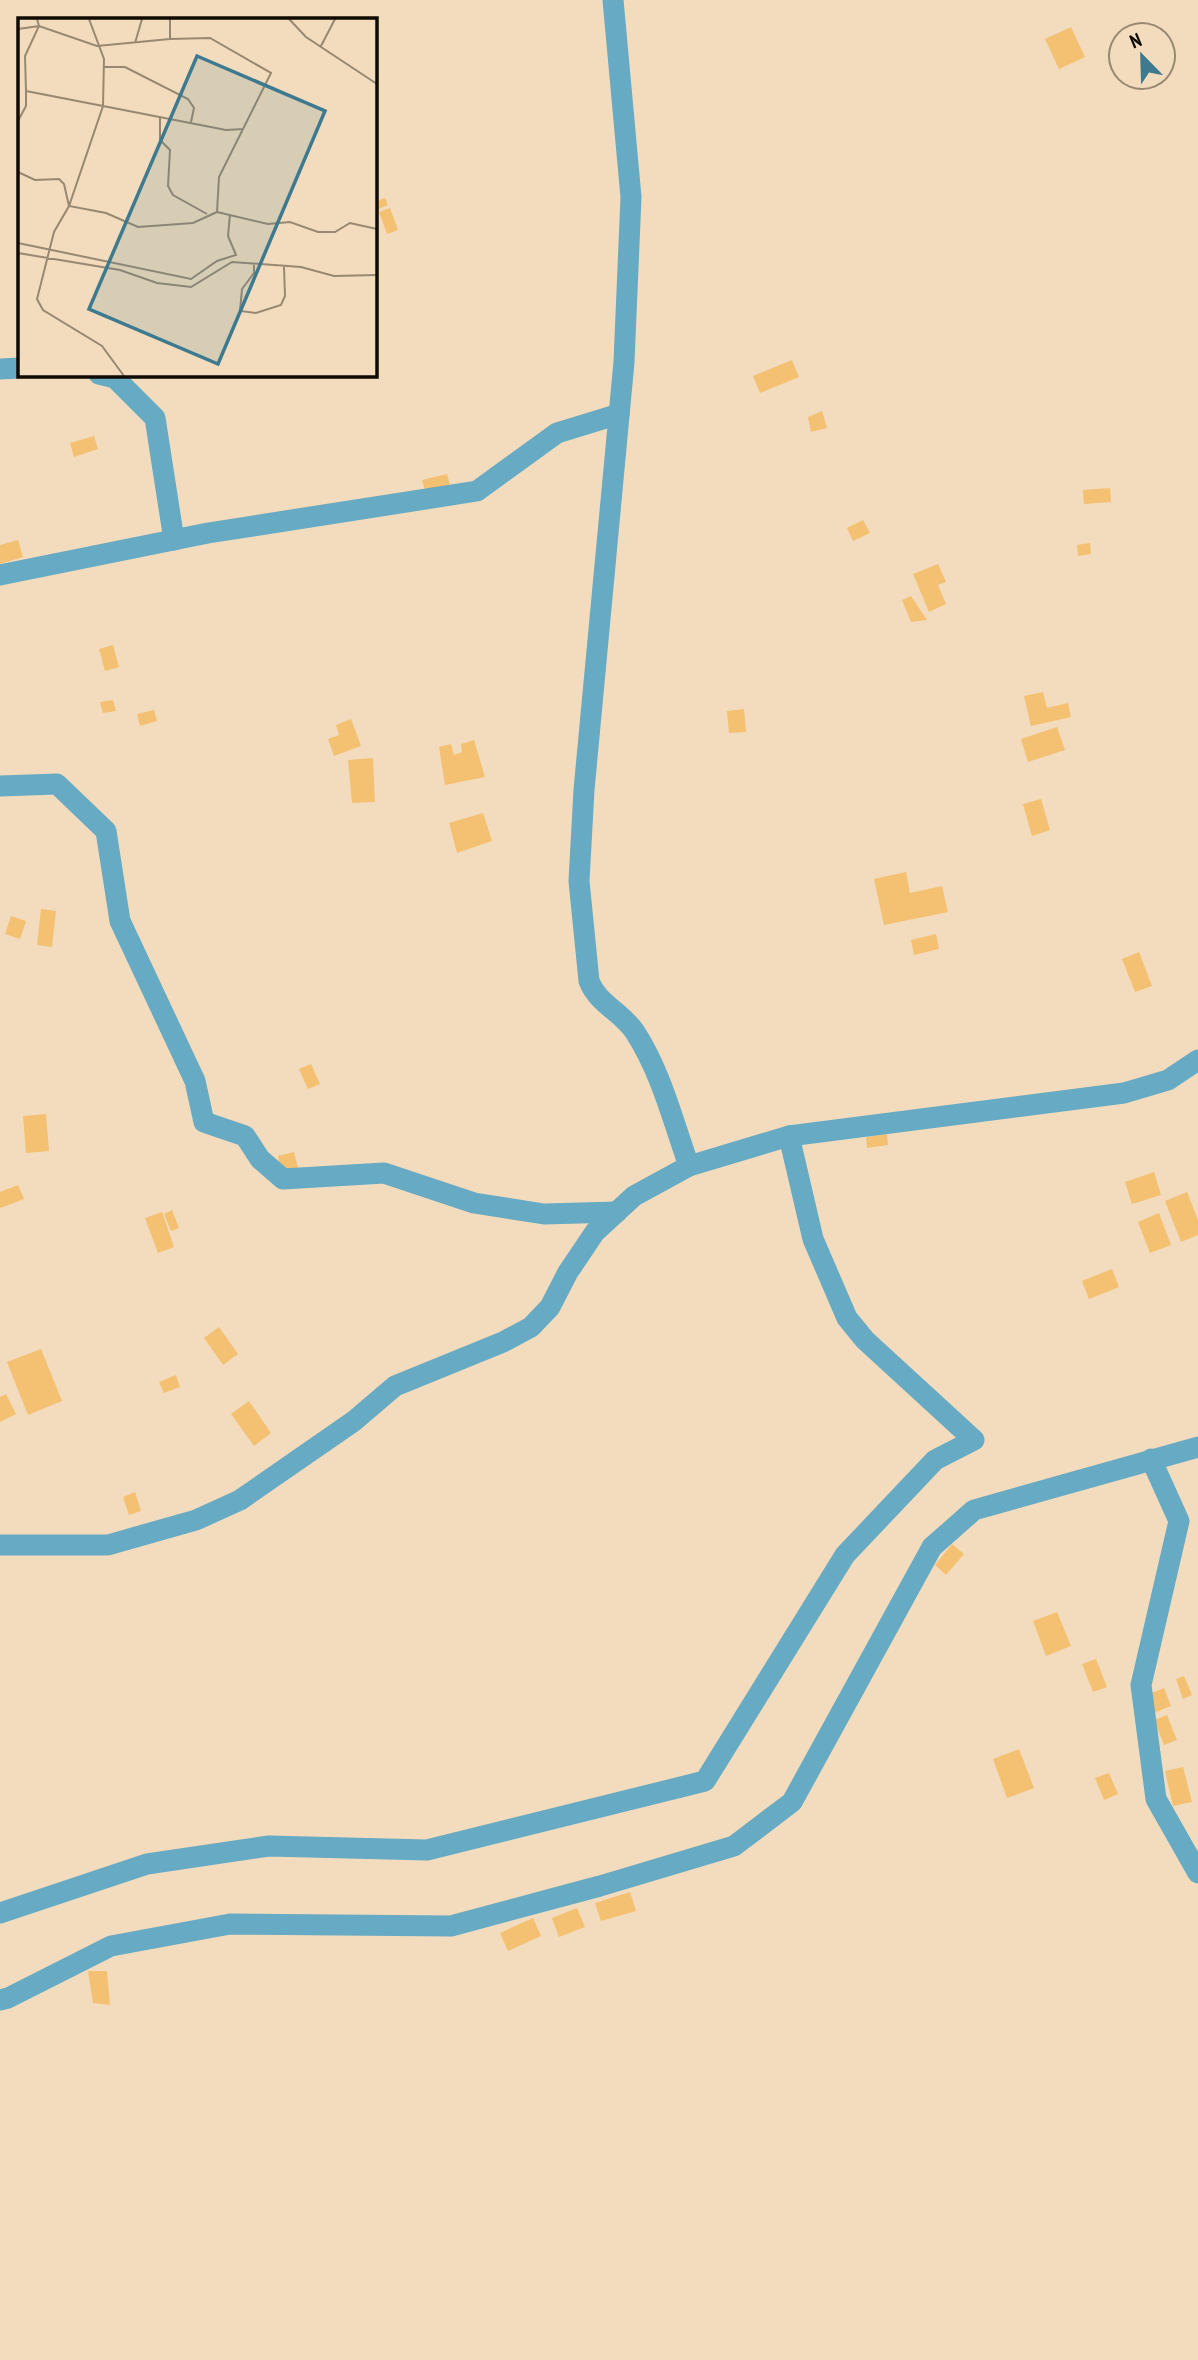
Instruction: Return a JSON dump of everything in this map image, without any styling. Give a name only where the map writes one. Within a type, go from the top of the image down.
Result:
[{"type":"street","points":[[613,0],[631,197],[624,362],[584,790],[579,881],[589,981],[594,993],[633,1027],[652,1058],[689,1166]]},
{"type":"street","points":[[0,369],[18,368]]},
{"type":"street","points":[[107,376],[115,378],[155,418],[174,540]]},
{"type":"street","points":[[0,575],[174,540],[477,491],[557,433],[619,414]]},
{"type":"street","points":[[0,786],[57,784],[106,831],[120,921],[195,1081],[204,1122],[245,1136],[260,1159],[283,1179],[384,1173],[474,1203],[544,1214],[617,1212]]},
{"type":"street","points":[[0,1545],[108,1545],[196,1520],[240,1500],[354,1420],[395,1387],[503,1342],[531,1327],[550,1307],[568,1272],[595,1232],[634,1196],[689,1166],[789,1136],[1124,1093],[1168,1080],[1198,1060]]},
{"type":"street","points":[[0,1913],[147,1864],[269,1846],[427,1850],[705,1781],[845,1555],[935,1461],[974,1440],[864,1340],[847,1318],[813,1239],[789,1136]]},
{"type":"street","points":[[0,2000],[111,1946],[230,1924],[451,1926],[734,1846],[792,1802],[932,1547],[974,1510],[1198,1447]]},
{"type":"street","points":[[1151,1459],[1179,1521],[1141,1685],[1156,1799],[1198,1873]]},
{"type":"building","points":[[1071,27],[1085,57],[1059,69],[1045,39]]},
{"type":"building","points":[[385,198],[388,205],[376,210],[376,201]]},
{"type":"building","points":[[390,208],[398,230],[387,234],[379,212]]},
{"type":"building","points":[[792,360],[799,377],[760,393],[753,376]]},
{"type":"building","points":[[822,411],[827,428],[811,432],[808,417]]},
{"type":"building","points":[[94,436],[98,449],[74,457],[70,443]]},
{"type":"building","points":[[447,474],[451,488],[426,494],[422,480]]},
{"type":"building","points":[[1110,488],[1111,502],[1084,504],[1083,490]]},
{"type":"building","points":[[863,520],[870,533],[853,541],[847,528]]},
{"type":"building","points":[[18,540],[23,557],[0,564],[0,545]]},
{"type":"building","points":[[1090,543],[1091,554],[1078,556],[1077,545]]},
{"type":"building","points":[[938,564],[946,582],[938,585],[946,604],[929,612],[913,574]]},
{"type":"building","points":[[911,596],[927,620],[911,622],[902,600]]},
{"type":"building","points":[[113,645],[119,667],[105,671],[99,649]]},
{"type":"building","points":[[1043,692],[1047,708],[1068,703],[1071,717],[1031,726],[1024,696]]},
{"type":"building","points":[[113,700],[116,711],[103,713],[100,702]]},
{"type":"building","points":[[744,709],[746,732],[729,733],[727,711]]},
{"type":"building","points":[[154,710],[157,721],[140,726],[137,714]]},
{"type":"building","points":[[351,719],[361,746],[334,756],[328,739],[339,735],[336,725]]},
{"type":"building","points":[[1057,727],[1065,750],[1028,762],[1021,739]]},
{"type":"building","points":[[474,740],[485,777],[445,785],[439,747],[451,744],[454,755],[462,752],[461,744]]},
{"type":"building","points":[[373,758],[375,802],[352,803],[348,760]]},
{"type":"building","points":[[1041,799],[1050,830],[1032,836],[1023,804]]},
{"type":"building","points":[[483,813],[492,841],[457,853],[449,823]]},
{"type":"building","points":[[906,872],[910,893],[942,886],[948,912],[884,925],[874,879]]},
{"type":"building","points":[[41,909],[56,911],[52,947],[37,945]]},
{"type":"building","points":[[11,916],[26,921],[20,939],[5,934]]},
{"type":"building","points":[[936,934],[939,949],[914,955],[911,940]]},
{"type":"building","points":[[1139,952],[1152,986],[1135,992],[1122,959]]},
{"type":"building","points":[[311,1064],[320,1084],[308,1089],[299,1069]]},
{"type":"building","points":[[46,1114],[49,1151],[26,1153],[23,1116]]},
{"type":"building","points":[[887,1134],[888,1145],[867,1148],[866,1137]]},
{"type":"building","points":[[294,1152],[298,1168],[281,1172],[278,1156]]},
{"type":"building","points":[[1154,1172],[1161,1195],[1132,1204],[1125,1182]]},
{"type":"building","points":[[18,1185],[24,1199],[0,1208],[0,1192]]},
{"type":"building","points":[[1187,1192],[1198,1220],[1198,1235],[1181,1242],[1165,1201]]},
{"type":"building","points":[[172,1210],[179,1228],[171,1231],[164,1214]]},
{"type":"building","points":[[162,1212],[174,1247],[158,1253],[145,1218]]},
{"type":"building","points":[[1159,1213],[1171,1245],[1150,1253],[1138,1222]]},
{"type":"building","points":[[1112,1269],[1119,1287],[1089,1299],[1082,1281]]},
{"type":"building","points":[[219,1327],[238,1354],[223,1365],[204,1338]]},
{"type":"building","points":[[41,1349],[62,1401],[28,1415],[7,1362]]},
{"type":"building","points":[[176,1375],[180,1387],[164,1393],[159,1382]]},
{"type":"building","points":[[6,1394],[16,1414],[0,1422],[0,1397]]},
{"type":"building","points":[[249,1401],[271,1433],[254,1446],[231,1414]]},
{"type":"building","points":[[135,1492],[141,1511],[129,1515],[123,1497]]},
{"type":"building","points":[[952,1544],[964,1554],[946,1575],[935,1565]]},
{"type":"building","points":[[1057,1612],[1071,1646],[1046,1656],[1033,1621]]},
{"type":"building","points":[[1096,1659],[1107,1687],[1093,1692],[1082,1664]]},
{"type":"building","points":[[1184,1676],[1192,1695],[1183,1699],[1176,1679]]},
{"type":"building","points":[[1164,1688],[1171,1706],[1153,1713],[1146,1695]]},
{"type":"building","points":[[1167,1715],[1177,1740],[1164,1745],[1154,1720]]},
{"type":"building","points":[[1019,1749],[1034,1788],[1007,1798],[993,1759]]},
{"type":"building","points":[[1183,1767],[1192,1802],[1173,1806],[1165,1771]]},
{"type":"building","points":[[1109,1773],[1118,1794],[1104,1800],[1095,1778]]},
{"type":"building","points":[[630,1892],[636,1911],[601,1921],[595,1903]]},
{"type":"building","points":[[577,1908],[585,1927],[559,1937],[552,1918]]},
{"type":"building","points":[[533,1918],[541,1936],[508,1951],[500,1933]]},
{"type":"building","points":[[88,1971],[107,1971],[110,2005],[93,2003]]}]
